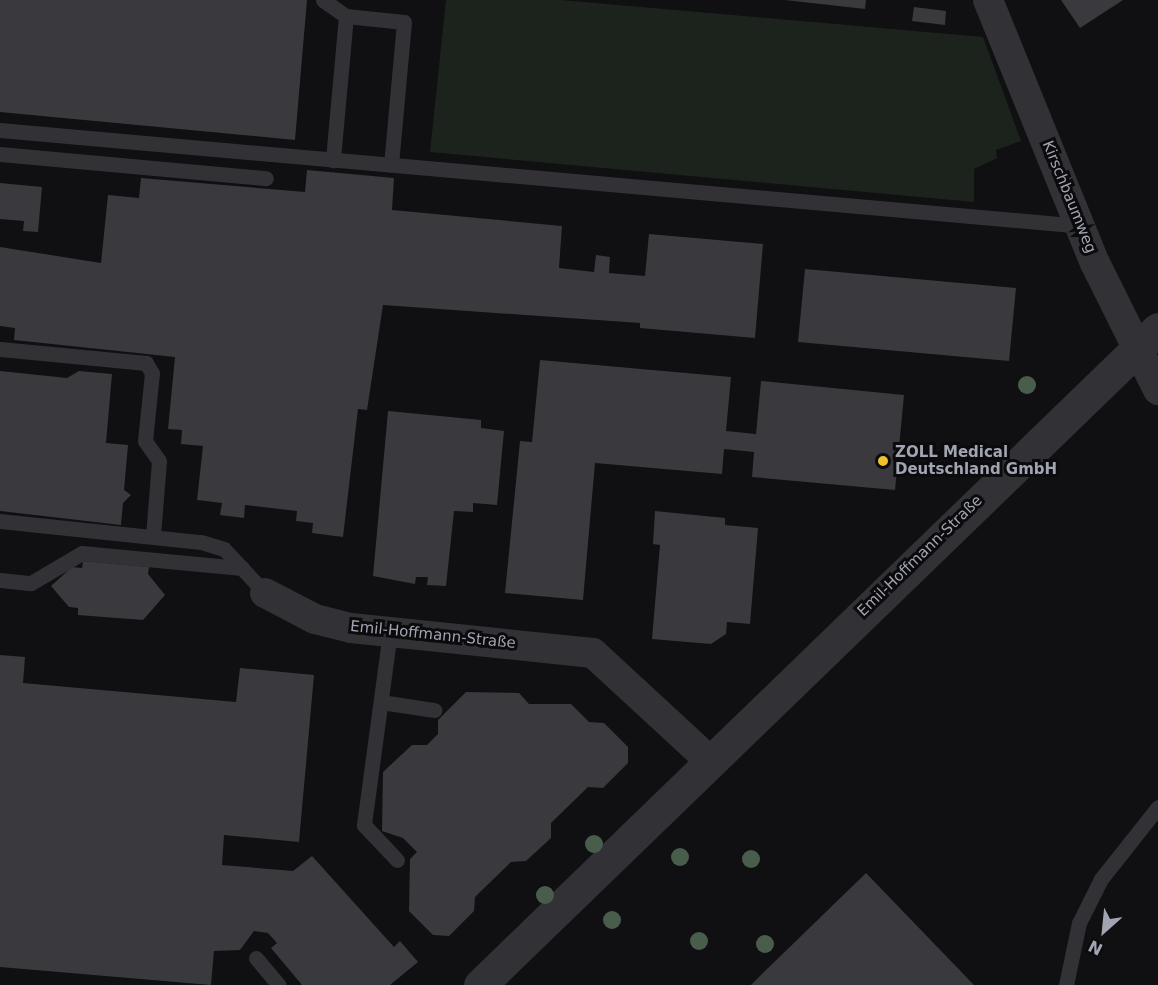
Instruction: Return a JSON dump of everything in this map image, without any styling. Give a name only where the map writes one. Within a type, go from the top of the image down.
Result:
[{"type":"street","name":"Kirschbaumweg","points":[[988,0],[1081,226],[1148,338],[1158,390]]},
{"type":"street","name":"Emil-Hoffmann-Straße","points":[[480,985],[709,760],[1148,338]]},
{"type":"street","name":"Emil-Hoffmann-Straße","points":[[265,593],[315,619],[390,632],[593,653],[709,760]]},
{"type":"lane","points":[[323,0],[346,16],[404,22],[391,165]]},
{"type":"lane","points":[[333,159],[346,16]]},
{"type":"lane","points":[[0,130],[1081,226]]},
{"type":"lane","points":[[0,154],[266,178]]},
{"type":"lane","points":[[0,349],[146,363],[152,373],[145,441],[159,461],[153,537]]},
{"type":"lane","points":[[0,521],[153,537],[224,549],[265,593]]},
{"type":"lane","points":[[0,580],[31,583],[82,552],[242,568]]},
{"type":"lane","points":[[390,632],[364,825],[397,860]]},
{"type":"lane","points":[[381,702],[434,710]]},
{"type":"lane","points":[[1066,985],[1079,923],[1097,887],[1124,843],[1158,807]]},
{"type":"lane","points":[[256,958],[279,985]]},
{"type":"shaded area","points":[[446,0],[561,0],[983,37],[1021,141],[996,150],[997,158],[974,169],[974,202],[430,152]]},
{"type":"building","points":[[0,0],[307,0],[295,140],[0,112]]},
{"type":"building","points":[[785,0],[866,0],[865,9]]},
{"type":"building","points":[[1061,0],[1123,0],[1080,28]]},
{"type":"building","points":[[914,7],[946,11],[945,25],[912,21]]},
{"type":"building","points":[[307,170],[394,178],[392,210],[562,226],[559,268],[594,272],[596,255],[610,257],[609,273],[645,276],[649,234],[763,244],[755,338],[640,328],[640,323],[383,305],[367,410],[358,409],[343,537],[312,533],[313,523],[296,521],[297,511],[245,505],[244,518],[220,515],[222,503],[197,500],[203,446],[181,444],[182,430],[168,429],[175,357],[14,340],[15,328],[0,326],[0,247],[101,263],[108,195],[139,198],[141,178],[305,192]]},
{"type":"building","points":[[0,183],[42,187],[38,232],[23,231],[24,221],[0,219]]},
{"type":"building","points":[[805,269],[1016,288],[1009,361],[798,342]]},
{"type":"building","points":[[540,360],[731,377],[726,431],[756,434],[761,381],[904,395],[895,490],[752,477],[754,452],[724,449],[722,474],[595,463],[583,600],[505,593],[520,441],[532,442]]},
{"type":"building","points":[[0,371],[67,378],[79,371],[112,374],[106,443],[128,445],[124,490],[131,495],[123,503],[121,525],[0,511]]},
{"type":"building","points":[[388,411],[481,420],[481,428],[504,431],[497,505],[473,503],[473,512],[454,511],[446,586],[427,585],[428,577],[416,577],[415,584],[373,576]]},
{"type":"building","points":[[655,511],[725,518],[725,525],[758,528],[750,624],[727,622],[726,634],[711,644],[652,639],[660,545],[653,544]]},
{"type":"building","points":[[83,561],[149,567],[148,574],[165,595],[143,620],[78,615],[78,608],[69,607],[51,586],[72,567],[82,568]]},
{"type":"building","points":[[0,655],[25,657],[23,683],[236,702],[240,668],[314,675],[299,842],[224,835],[222,865],[293,871],[312,856],[394,947],[400,941],[418,962],[390,985],[302,985],[271,948],[277,943],[268,933],[254,931],[240,950],[214,951],[211,985],[0,967]]},
{"type":"building","points":[[466,692],[519,693],[529,704],[571,704],[589,722],[604,723],[628,747],[628,763],[603,788],[588,787],[551,823],[551,838],[526,861],[511,862],[475,897],[474,911],[449,936],[433,935],[409,911],[410,859],[417,852],[403,838],[382,831],[383,772],[412,745],[427,745],[438,734],[438,720]]},
{"type":"building","points":[[866,873],[974,985],[751,985],[764,972]]},
{"type":"place","name":"ZOLL Medical Deutschland GmbH","points":[[883,461]]}]
